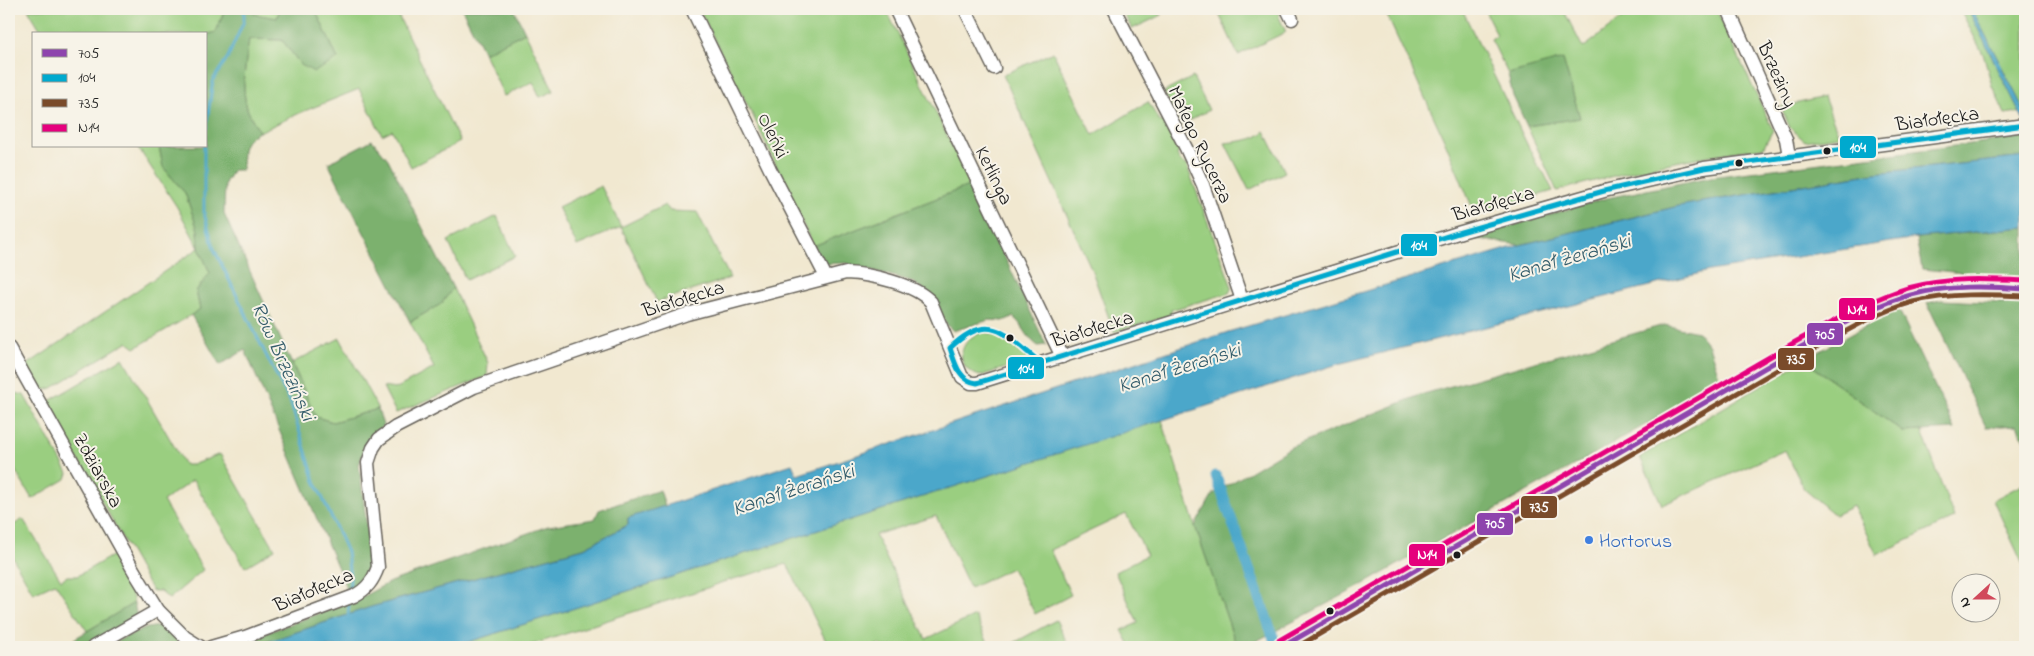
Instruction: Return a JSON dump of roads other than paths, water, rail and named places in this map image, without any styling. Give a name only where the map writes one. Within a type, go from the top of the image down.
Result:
[{"type":"main road","points":[[1286,646],[1792,352],[1875,309],[1911,295],[1949,289],[2025,289]]},
{"type":"street","name":"Oleńki","points":[[692,9],[826,277]]},
{"type":"street","name":"Ketlinga","points":[[894,9],[1062,357]]},
{"type":"street","points":[[965,9],[994,68]]},
{"type":"street","name":"Małego Rycerza","points":[[1114,9],[1186,148],[1203,185],[1242,300]]},
{"type":"street","name":"Brzeziny","points":[[1728,9],[1786,139],[1789,156]]},
{"type":"street","name":"Białołęcka","points":[[211,647],[245,637],[354,596],[364,590],[374,579],[378,567],[368,470],[370,455],[379,439],[396,427],[474,387],[687,314],[826,277],[846,273],[868,274],[924,294],[931,302],[962,377],[971,383],[1062,357],[1461,232],[1604,191],[1704,168],[2025,125]]},
{"type":"street","name":"Zdziarska","points":[[9,348],[134,571],[158,610]]},
{"type":"street","points":[[93,647],[158,610],[185,637],[201,647]]},
{"type":"water","points":[[1968,9],[1972,9],[2025,112],[2025,123]]},
{"type":"water","name":"Kanał Żerański","points":[[2025,157],[2025,227],[1916,238],[1709,271],[1338,364],[453,647],[252,647],[371,607],[584,548],[628,525],[628,518],[792,464],[797,475],[1228,332],[1520,245],[1679,206],[1875,173]]},
{"type":"waterway","name":"Rów Brzeziński","points":[[208,114],[213,80],[228,57],[244,21],[244,9]]},
{"type":"waterway","name":"Rów Brzeziński","points":[[204,148],[204,213],[214,249],[290,401],[315,481],[347,552],[350,579],[349,595]]},
{"type":"waterway","points":[[1216,476],[1274,639]]},
{"type":"waterway","name":"Rów Brzeziński","points":[[348,618],[349,601]]},
{"type":"place","name":"Hortorus","points":[[1589,540]]}]
